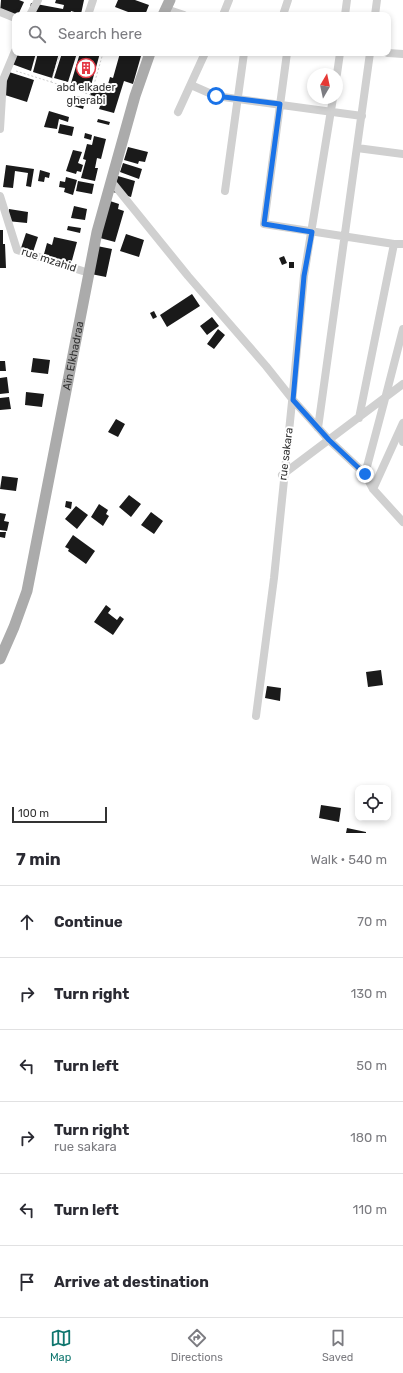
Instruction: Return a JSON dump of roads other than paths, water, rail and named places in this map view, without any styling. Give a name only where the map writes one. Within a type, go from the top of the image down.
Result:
[{"type":"main road","name":"Aïn Elkhadraa","points":[[0,659],[14,627],[27,591],[97,232],[135,96],[149,56]]},
{"type":"street","points":[[32,12],[38,0]]},
{"type":"street","points":[[89,12],[93,0]]},
{"type":"street","points":[[224,12],[229,0]]},
{"type":"street","points":[[284,12],[288,0]]},
{"type":"street","points":[[345,12],[347,0]]},
{"type":"street","points":[[375,12],[377,0]]},
{"type":"street","points":[[166,8],[176,12]]},
{"type":"street","points":[[0,12],[12,17]]},
{"type":"street","points":[[391,53],[403,54]]},
{"type":"street","points":[[0,129],[3,80],[13,56]]},
{"type":"street","points":[[178,112],[204,56]]},
{"type":"street","points":[[225,191],[244,56]]},
{"type":"street","points":[[287,56],[264,224],[345,237],[403,244]]},
{"type":"street","points":[[338,68],[340,56]]},
{"type":"street","points":[[318,428],[370,56]]},
{"type":"street","points":[[191,85],[216,96],[362,116]]},
{"type":"street","name":"rue sakara","points":[[256,716],[274,578],[282,475],[293,400],[304,276],[333,104]]},
{"type":"street","points":[[357,148],[403,154]]},
{"type":"street","points":[[111,181],[188,276],[266,366],[293,400],[329,440],[365,474],[373,489],[403,522]]},
{"type":"street","name":"rue mzahid","points":[[0,196],[3,216],[17,250],[89,273]]},
{"type":"street","points":[[359,418],[394,244]]},
{"type":"street","points":[[365,474],[403,329]]},
{"type":"street","points":[[282,475],[359,418],[386,395],[403,384]]},
{"type":"street","points":[[373,489],[402,424]]},
{"type":"street","points":[[402,424],[403,442]]},
{"type":"place","name":"abd elkader gherabi","points":[[86,68]]}]
